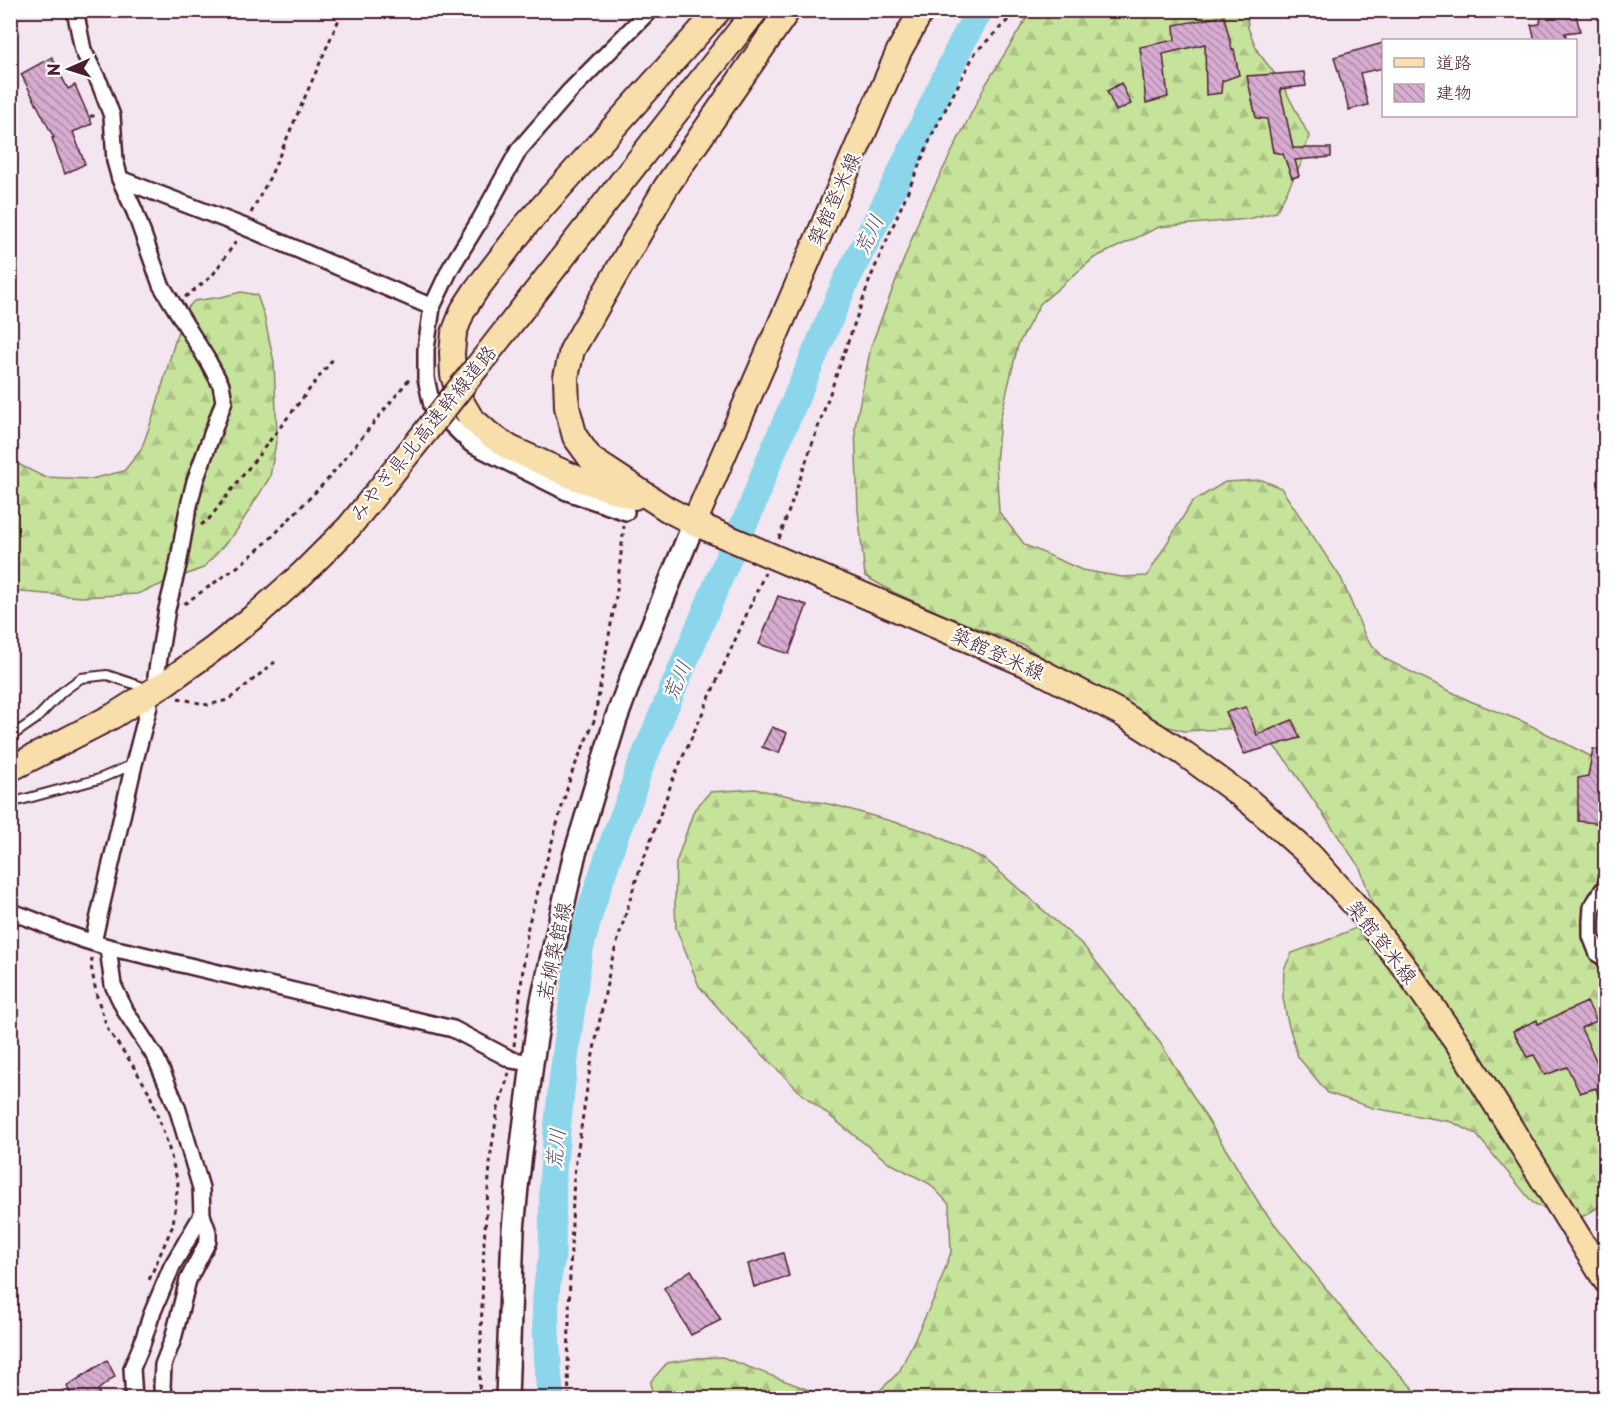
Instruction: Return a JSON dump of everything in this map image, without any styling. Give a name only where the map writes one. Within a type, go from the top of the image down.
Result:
[{"type":"main road","points":[[704,526],[667,509],[576,478],[510,448],[489,434],[471,417],[461,401],[453,375],[452,353],[454,333],[463,310],[526,225],[719,10]]},
{"type":"main road","name":"みやぎ県北高速幹線道路","points":[[10,769],[112,716],[158,688],[212,650],[302,574],[349,527],[756,10]]},
{"type":"main road","points":[[667,509],[591,459],[575,437],[567,407],[566,377],[572,350],[666,187],[788,10]]},
{"type":"main road","name":"築館登米線","points":[[922,10],[899,51],[724,452],[704,526],[1028,665],[1119,712],[1185,754],[1250,802],[1311,856],[1363,914],[1408,972],[1459,1045],[1605,1281]]},
{"type":"main road","name":"若柳築館線","points":[[507,1398],[515,1208],[521,1142],[542,1001],[572,868],[597,779],[636,665],[704,526]]},
{"type":"street","points":[[75,10],[83,50],[100,84],[112,116],[115,161],[120,179],[135,212],[161,285],[221,385],[224,401],[195,481],[156,676]]},
{"type":"street","points":[[626,512],[567,492],[471,444],[432,406],[426,378],[426,349],[432,307],[450,269],[519,150],[569,92],[651,10]]},
{"type":"street","points":[[120,179],[245,227],[432,307]]},
{"type":"street","points":[[93,942],[149,706]]},
{"type":"street","points":[[1605,885],[1593,907],[1590,921],[1591,936],[1598,954],[1605,959]]},
{"type":"street","points":[[10,912],[108,948],[453,1029],[512,1060],[532,1063]]},
{"type":"street","points":[[108,948],[113,985],[126,1012],[156,1058],[177,1107],[201,1188],[202,1215],[208,1232],[208,1241],[188,1280],[164,1365],[162,1387],[164,1398]]},
{"type":"street","points":[[134,1398],[132,1368],[151,1316],[172,1266],[202,1215]]},
{"type":"lane","points":[[10,737],[36,718],[62,692],[81,678],[107,675],[140,686]]},
{"type":"lane","points":[[10,803],[99,779],[134,764]]},
{"type":"path","points":[[174,305],[212,276],[245,227],[270,177],[343,10]]},
{"type":"path","points":[[569,1398],[569,1283],[574,1175],[589,1075],[611,963],[635,884],[673,779],[770,554],[870,279],[933,133],[975,53],[1018,10]]},
{"type":"path","points":[[182,539],[209,519],[333,359]]},
{"type":"path","points":[[168,609],[185,604],[240,565],[268,541],[328,479],[415,371],[426,365]]},
{"type":"path","points":[[175,697],[208,705],[228,700],[275,662]]},
{"type":"path","points":[[93,942],[91,966],[97,997],[108,1030],[149,1092],[168,1145],[178,1183],[173,1225],[147,1286]]},
{"type":"green space","points":[[1031,11],[1247,11],[1248,28],[1258,52],[1281,82],[1309,136],[1301,164],[1276,212],[1248,219],[1159,227],[1094,258],[1040,304],[1018,345],[1000,420],[996,463],[999,512],[1025,545],[1082,570],[1122,577],[1147,576],[1192,502],[1225,482],[1262,480],[1281,488],[1341,578],[1366,638],[1385,659],[1470,701],[1524,722],[1605,766],[1605,1203],[1582,1217],[1565,1218],[1533,1203],[1476,1134],[1452,1122],[1373,1108],[1328,1093],[1298,1057],[1283,998],[1284,969],[1292,953],[1363,925],[1371,913],[1371,899],[1360,868],[1288,763],[1263,733],[1242,728],[1184,731],[1154,723],[1063,671],[1025,646],[953,619],[893,592],[865,576],[858,510],[855,427],[871,346],[923,209],[986,84]]},
{"type":"green space","points":[[241,292],[257,295],[264,315],[274,362],[277,436],[270,477],[235,533],[203,568],[137,594],[81,597],[11,591],[10,460],[44,477],[91,479],[124,471],[141,450],[155,411],[183,313],[194,301]]},
{"type":"green space","points":[[755,789],[838,806],[929,832],[986,860],[1083,945],[1161,1044],[1262,1208],[1362,1334],[1422,1398],[872,1398],[899,1372],[936,1294],[951,1252],[949,1204],[930,1184],[888,1162],[802,1094],[736,1028],[699,986],[676,928],[676,863],[694,810],[710,792]]},
{"type":"green space","points":[[722,1357],[817,1393],[853,1398],[652,1398],[651,1381],[667,1363]]},
{"type":"building","points":[[1575,10],[1580,31],[1565,33],[1567,39],[1535,39],[1531,25],[1540,24],[1541,14]]},
{"type":"building","points":[[1224,16],[1239,75],[1222,81],[1221,93],[1206,95],[1205,44],[1163,54],[1168,97],[1146,103],[1140,47],[1175,40],[1174,25]]},
{"type":"building","points":[[1382,43],[1382,68],[1360,73],[1368,105],[1349,110],[1334,57]]},
{"type":"building","points":[[52,57],[68,89],[75,85],[92,124],[73,132],[85,164],[65,174],[52,138],[54,138],[21,74]]},
{"type":"building","points":[[1304,72],[1306,86],[1280,89],[1293,148],[1331,148],[1331,157],[1295,160],[1299,176],[1292,178],[1283,154],[1273,152],[1267,119],[1256,118],[1247,76]]},
{"type":"building","points":[[1121,83],[1131,104],[1116,111],[1107,91]]},
{"type":"building","points":[[778,596],[807,605],[789,654],[759,644]]},
{"type":"building","points":[[1246,707],[1257,735],[1292,720],[1300,738],[1244,754],[1226,712]]},
{"type":"building","points":[[772,727],[787,733],[779,753],[762,747]]},
{"type":"building","points":[[1593,749],[1605,750],[1605,824],[1578,821],[1578,778],[1588,776]]},
{"type":"building","points":[[1587,1002],[1597,1021],[1581,1028],[1605,1080],[1605,1109],[1603,1110],[1596,1088],[1580,1093],[1567,1067],[1545,1075],[1534,1055],[1527,1057],[1513,1031],[1537,1020],[1538,1024]]},
{"type":"building","points":[[783,1253],[789,1276],[754,1287],[748,1264]]},
{"type":"building","points":[[691,1270],[721,1320],[691,1335],[664,1288]]},
{"type":"building","points":[[107,1360],[115,1376],[98,1390],[101,1398],[72,1398],[67,1386]]},
{"type":"waterway","name":"荒川","points":[[551,1398],[548,1373],[546,1292],[552,1259],[553,1171],[579,953],[591,909],[638,772],[846,281],[961,44],[980,10]]}]
